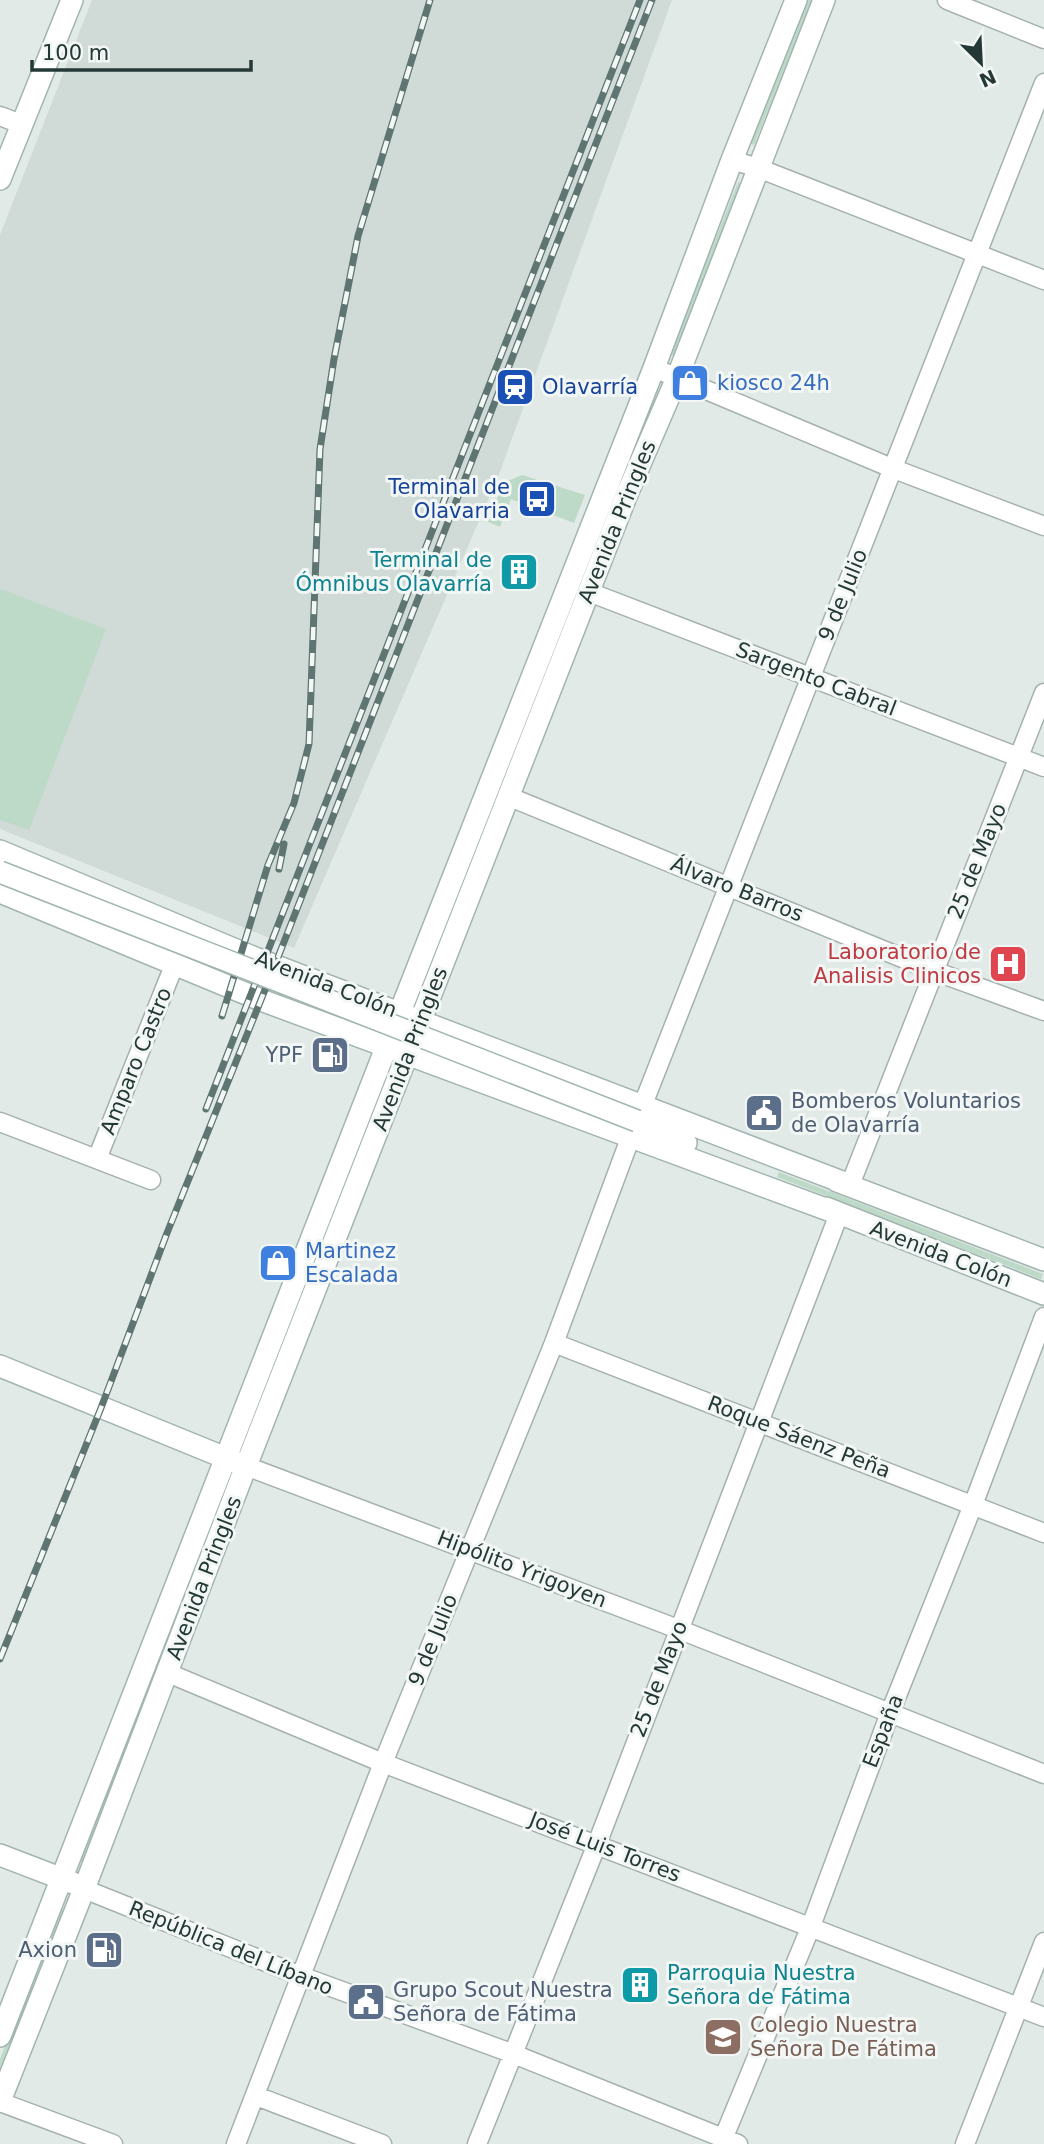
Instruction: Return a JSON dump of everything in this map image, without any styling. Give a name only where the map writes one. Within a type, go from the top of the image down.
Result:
[{"type":"main road","points":[[0,179],[72,0]]},
{"type":"main road","name":"Avenida Pringles","points":[[0,2036],[796,0]]},
{"type":"main road","name":"Avenida Pringles","points":[[0,2102],[627,494],[677,378],[824,0]]},
{"type":"main road","name":"Avenida Colón","points":[[0,851],[255,958],[421,1020],[839,1214],[1044,1294]]},
{"type":"main road","name":"Avenida Colón","points":[[0,872],[637,1121]]},
{"type":"main road","name":"Avenida Colón","points":[[0,892],[261,1000],[408,1054],[850,1185],[1044,1260]]},
{"type":"main road","name":"Hipólito Yrigoyen","points":[[3,1375],[246,1466]]},
{"type":"main road","name":"República del Líbano","points":[[0,1855],[85,1889]]},
{"type":"street","points":[[947,0],[1044,39]]},
{"type":"street","name":"9 de Julio","points":[[236,2144],[383,1763],[554,1343],[809,677],[894,469],[1044,83]]},
{"type":"street","points":[[0,116],[22,124]]},
{"type":"street","points":[[732,160],[1044,280]]},
{"type":"street","points":[[654,368],[894,469],[1044,526]]},
{"type":"street","name":"Sargento Cabral","points":[[589,592],[1044,767]]},
{"type":"street","name":"25 de Mayo","points":[[850,1185],[1044,693]]},
{"type":"street","name":"Álvaro Barros","points":[[510,797],[934,971],[1044,1011]]},
{"type":"street","name":"Amparo Castro","points":[[97,1159],[175,963]]},
{"type":"street","points":[[0,1122],[151,1180]]},
{"type":"street","name":"25 de Mayo","points":[[477,2144],[597,1844],[839,1214]]},
{"type":"street","name":"España","points":[[727,2142],[1044,1317]]},
{"type":"street","name":"Roque Sáenz Peña","points":[[554,1343],[1044,1533]]},
{"type":"street","name":"Hipólito Yrigoyen","points":[[246,1466],[471,1549],[1044,1774]]},
{"type":"street","name":"José Luis Torres","points":[[168,1673],[383,1763],[1044,2017]]},
{"type":"street","name":"República del Líbano","points":[[85,1889],[301,1976],[512,2053],[727,2142]]},
{"type":"street","points":[[965,2144],[1044,1942]]},
{"type":"street","points":[[256,2096],[363,2141],[382,2144]]},
{"type":"street","points":[[0,2102],[113,2144]]},
{"type":"shaded area","points":[[92,0],[672,0],[498,477],[294,948],[0,829],[0,235]]},
{"type":"green space","points":[[806,0],[812,0],[754,145],[749,143]]},
{"type":"green space","points":[[738,182],[744,184],[675,356],[670,354]]},
{"type":"green space","points":[[522,475],[585,495],[574,523],[511,499],[500,527],[488,522],[503,483]]},
{"type":"green space","points":[[0,589],[106,629],[29,830],[0,820]]},
{"type":"green space","points":[[384,1070],[389,1072],[244,1454],[239,1452]]},
{"type":"green space","points":[[779,1172],[1043,1274],[1041,1279],[777,1177]]},
{"type":"green space","points":[[225,1478],[231,1480],[85,1863],[80,1861]]},
{"type":"green space","points":[[59,1908],[63,1910],[0,2069],[0,2059]]},
{"type":"railway","points":[[222,1016],[268,865],[294,803],[309,744],[320,449],[334,359],[358,236],[430,0]]},
{"type":"railway","points":[[206,1109],[640,0]]},
{"type":"railway","points":[[0,1659],[101,1408],[167,1233],[275,965],[652,0]]},
{"type":"railway","points":[[279,869],[284,844]]},
{"type":"place","name":"kiosco 24h","points":[[690,383]]},
{"type":"place","name":"Olavarría","points":[[515,387]]},
{"type":"place","name":"Terminal de Olavarria","points":[[537,499]]},
{"type":"place","name":"Terminal de Ómnibus Olavarría","points":[[519,572]]},
{"type":"place","name":"Laboratorio de Analisis Clinicos","points":[[1008,964]]},
{"type":"place","name":"YPF","points":[[330,1055]]},
{"type":"place","name":"Bomberos Voluntarios de Olavarría","points":[[764,1113]]},
{"type":"place","name":"Martinez Escalada","points":[[278,1263]]},
{"type":"place","name":"Axion","points":[[104,1950]]},
{"type":"place","name":"Parroquia Nuestra Señora de Fátima","points":[[640,1985]]},
{"type":"place","name":"Grupo Scout Nuestra Señora de Fátima","points":[[366,2002]]},
{"type":"place","name":"Colegio Nuestra Señora De Fátima","points":[[723,2037]]}]
